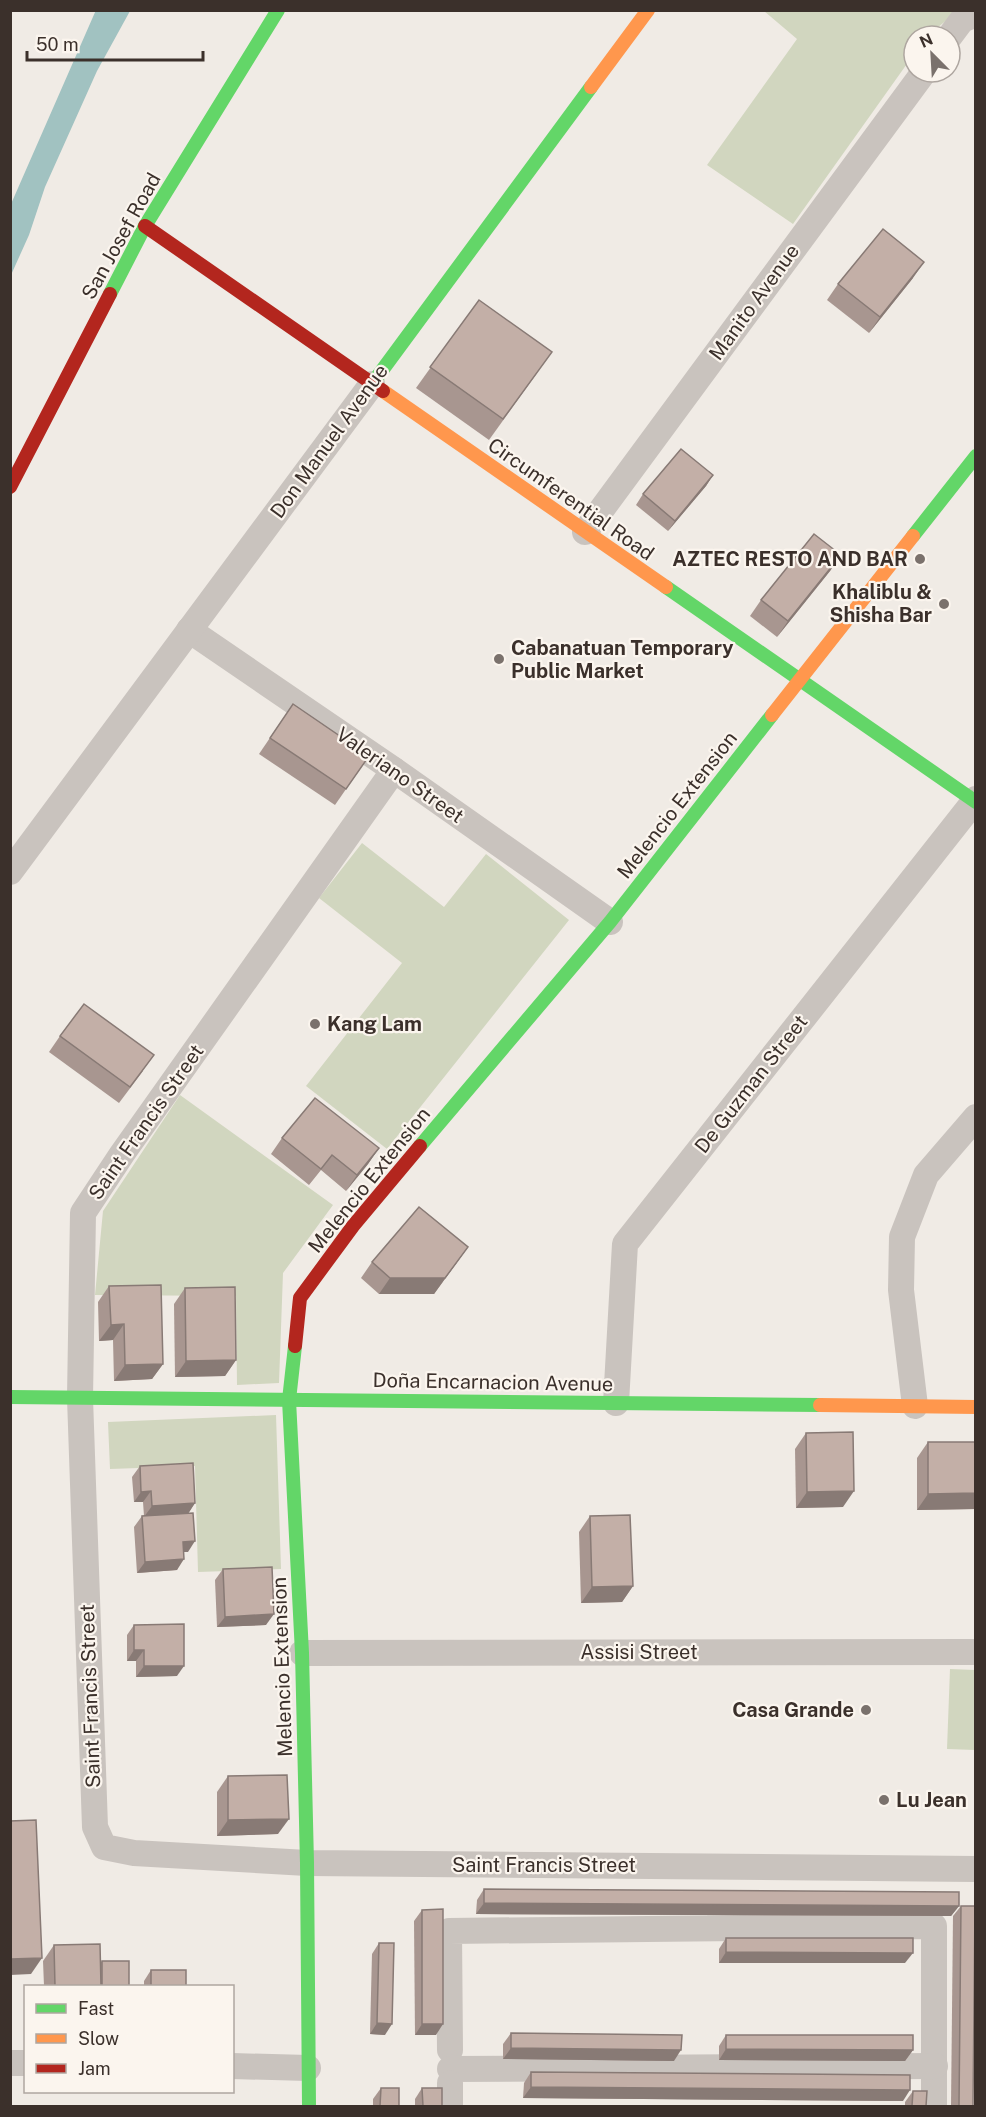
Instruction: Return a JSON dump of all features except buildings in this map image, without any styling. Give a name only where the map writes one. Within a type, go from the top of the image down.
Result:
[{"type":"street","name":"San Josef Road","points":[[10,487],[145,226],[278,10]]},
{"type":"street","name":"Don Manuel Avenue","points":[[10,872],[648,10]]},
{"type":"street","points":[[959,24],[962,20],[975,14]]},
{"type":"street","name":"Manito Avenue","points":[[585,532],[915,84]]},
{"type":"street","name":"Circumferential Road","points":[[145,226],[798,681],[975,801]]},
{"type":"street","name":"Melencio Extension","points":[[309,2106],[302,1653],[289,1400],[300,1298],[352,1226],[610,922],[975,456]]},
{"type":"street","name":"Valeriano Street","points":[[189,630],[610,922]]},
{"type":"street","name":"Saint Francis Street","points":[[394,770],[122,1154],[83,1213],[80,1398],[95,1827],[104,1847],[134,1853],[307,1863],[975,1869]]},
{"type":"street","name":"De Guzman Street","points":[[616,1403],[625,1244],[975,801]]},
{"type":"street","points":[[915,1406],[901,1290],[902,1238],[926,1175],[975,1118]]},
{"type":"street","name":"Doña Encarnacion Avenue","points":[[10,1397],[975,1407]]},
{"type":"street","name":"Assisi Street","points":[[302,1653],[975,1652]]},
{"type":"street","points":[[934,2106],[935,2066],[934,1926],[449,1931],[450,2077],[935,2066]]},
{"type":"street","points":[[234,2066],[309,2067]]},
{"type":"green space","points":[[764,11],[958,11],[942,24],[902,24],[902,71],[793,224],[707,165],[797,39]]},
{"type":"green space","points":[[362,843],[444,907],[486,854],[569,920],[387,1149],[306,1086],[402,963],[319,898]]},
{"type":"green space","points":[[180,1095],[333,1205],[283,1273],[279,1383],[237,1385],[236,1296],[95,1295],[103,1211]]},
{"type":"green space","points":[[276,1415],[281,1569],[198,1572],[195,1466],[110,1469],[108,1422]]},
{"type":"green space","points":[[950,1669],[975,1670],[975,1750],[947,1749]]},
{"type":"water","points":[[96,10],[130,11],[97,71],[45,187],[29,235],[11,275],[11,204]]},
{"type":"traffic: fast","points":[[110,294],[145,226],[278,10]]},
{"type":"traffic: fast","points":[[372,384],[591,87]]},
{"type":"traffic: fast","points":[[913,536],[976,456]]},
{"type":"traffic: fast","points":[[666,587],[976,802]]},
{"type":"traffic: fast","points":[[420,1146],[610,922],[772,715]]},
{"type":"traffic: fast","points":[[295,1346],[289,1400],[302,1653],[309,2106]]},
{"type":"traffic: fast","points":[[10,1397],[820,1405]]},
{"type":"traffic: slow","points":[[591,87],[648,10]]},
{"type":"traffic: slow","points":[[383,391],[666,587]]},
{"type":"traffic: slow","points":[[772,715],[913,536]]},
{"type":"traffic: slow","points":[[820,1405],[976,1407]]},
{"type":"traffic: jam","points":[[145,226],[383,391]]},
{"type":"traffic: jam","points":[[10,487],[110,294]]},
{"type":"traffic: jam","points":[[295,1346],[300,1298],[353,1226],[420,1146]]},
{"type":"place","name":"AZTEC RESTO AND BAR","points":[[920,559]]},
{"type":"place","name":"Khaliblu & Shisha Bar","points":[[944,604]]},
{"type":"place","name":"Cabanatuan Temporary Public Market","points":[[499,659]]},
{"type":"place","name":"Kang Lam","points":[[315,1024]]},
{"type":"place","name":"Casa Grande","points":[[866,1710]]},
{"type":"place","name":"Lu Jean","points":[[884,1800]]}]
